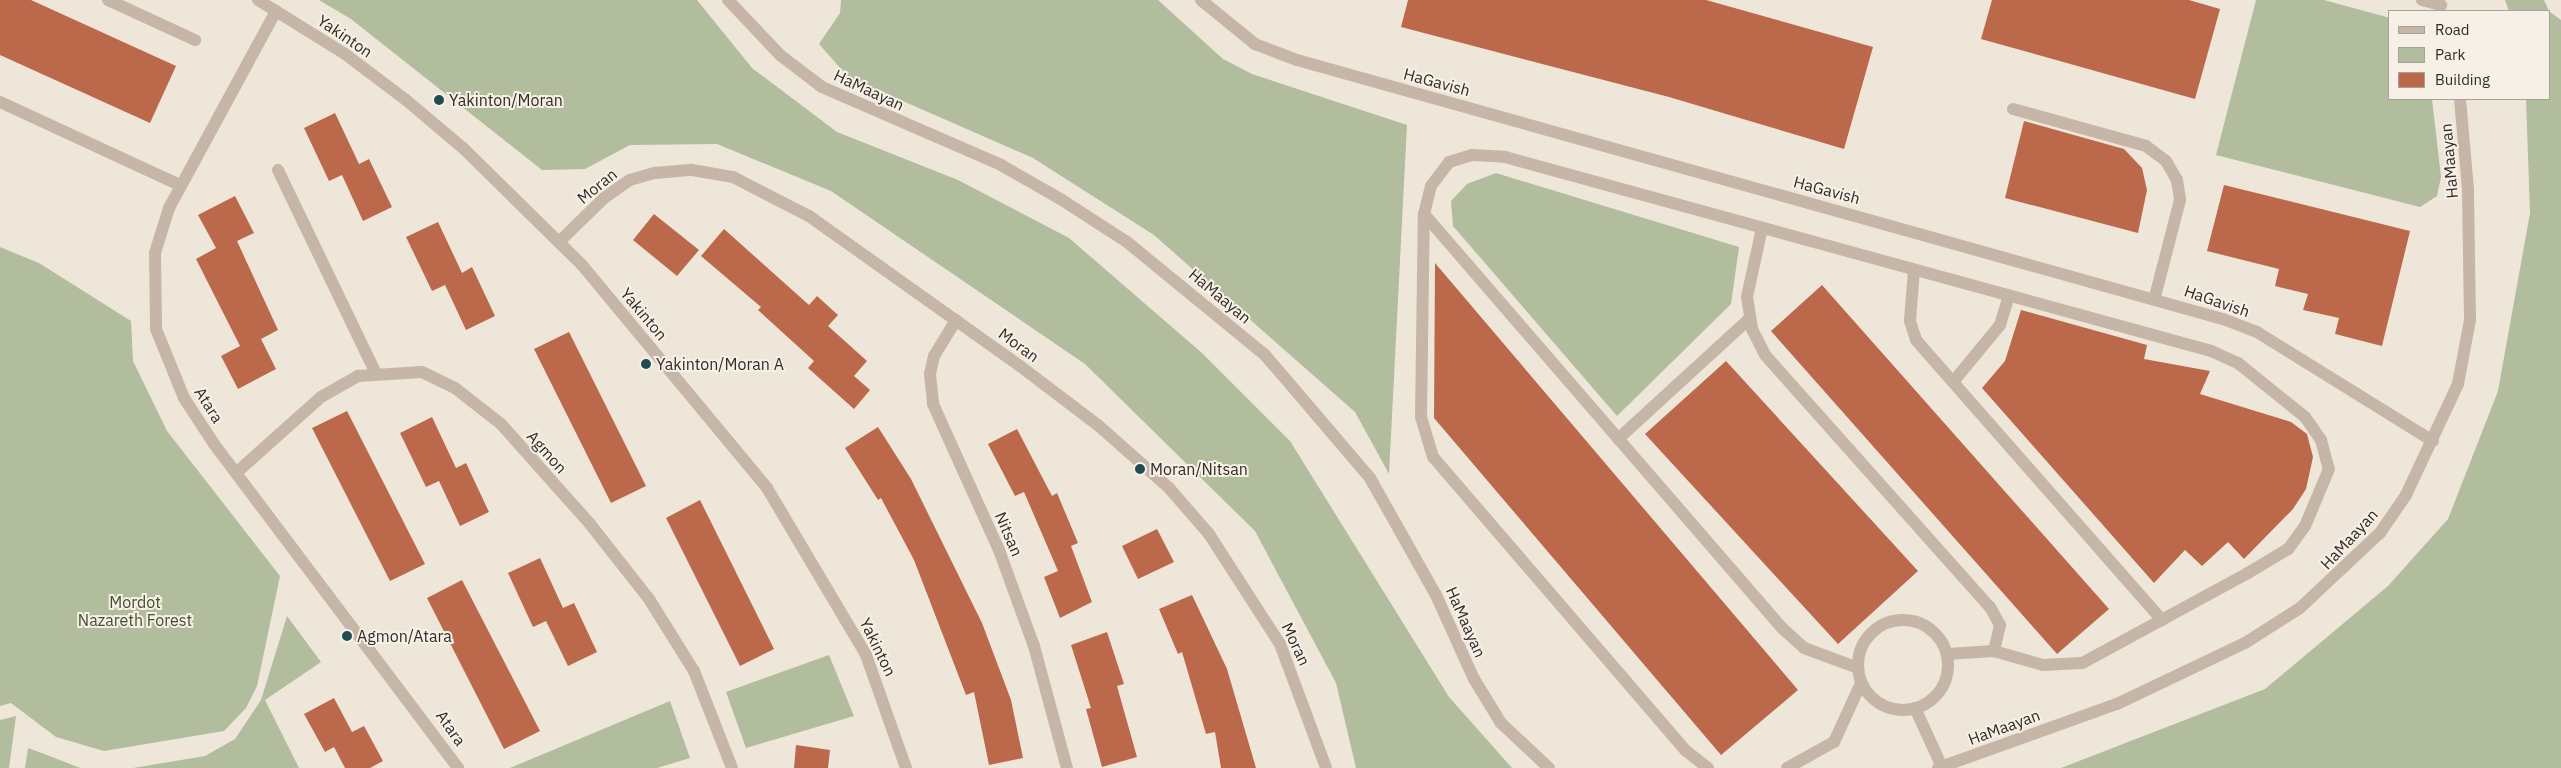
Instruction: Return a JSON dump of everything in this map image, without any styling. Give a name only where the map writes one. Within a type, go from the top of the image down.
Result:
[{"type":"street","points":[[108,0],[195,40]]},
{"type":"street","name":"Yakinton","points":[[258,0],[406,100],[559,242],[767,488],[866,655],[906,768]]},
{"type":"street","name":"HaMaayan","points":[[728,0],[780,55],[822,86],[875,114],[1001,166],[1062,200],[1127,242],[1265,355],[1370,478],[1436,595],[1487,701],[1501,723],[1549,768]]},
{"type":"street","name":"HaGavish","points":[[1201,0],[1255,44],[1297,60],[2154,297],[2257,332],[2433,441]]},
{"type":"street","points":[[2422,0],[2441,5]]},
{"type":"street","name":"Atara","points":[[276,11],[180,185],[155,253],[156,329],[184,398],[236,473],[458,768]]},
{"type":"street","name":"HaMaayan","points":[[1940,767],[2117,704],[2245,642],[2300,608],[2380,533],[2433,441],[2458,384],[2470,320],[2468,189],[2460,100]]},
{"type":"street","points":[[0,102],[180,185]]},
{"type":"street","points":[[2013,109],[2146,146],[2166,161],[2177,180],[2180,200],[2154,297]]},
{"type":"street","points":[[1708,768],[1686,751],[1433,457],[1421,417],[1424,214],[1431,186],[1449,162],[1472,155],[1505,157],[2009,296],[2238,363],[2305,417],[2321,440],[2328,469],[2320,497],[2288,549],[2082,663],[2043,665],[1994,651],[1947,654]]},
{"type":"street","points":[[278,170],[376,374]]},
{"type":"street","name":"Moran","points":[[559,242],[604,198],[630,180],[692,170],[733,177],[809,216],[956,320],[1099,426],[1169,488],[1209,534],[1280,644],[1326,768]]},
{"type":"street","points":[[1424,214],[1782,628],[1804,648],[1858,668]]},
{"type":"street","points":[[1762,228],[1748,297],[1750,318],[1766,356],[1990,607],[2000,625],[1994,651]]},
{"type":"street","points":[[1914,270],[1910,321],[1916,340],[2162,620]]},
{"type":"street","points":[[1953,382],[2000,325],[2009,296]]},
{"type":"street","points":[[1618,439],[1750,318]]},
{"type":"street","name":"Nitsan","points":[[956,320],[934,356],[930,374],[933,404],[998,550],[1034,646],[1067,768]]},
{"type":"street","name":"Agmon","points":[[236,473],[320,397],[358,376],[422,372],[455,388],[501,424],[590,524],[649,599],[694,671],[732,768]]},
{"type":"street","points":[[1903,620],[1931,629],[1947,654],[1945,684],[1936,696],[1915,708],[1895,710],[1881,705],[1861,683],[1858,668],[1865,640],[1888,622],[1903,620]]},
{"type":"street","points":[[1787,768],[1834,742],[1861,683]]},
{"type":"street","points":[[1915,708],[1940,767]]},
{"type":"green space","points":[[319,0],[697,0],[752,68],[837,132],[958,180],[1069,238],[1202,353],[1290,441],[1449,697],[1512,768],[1356,768],[1336,683],[1255,531],[1085,364],[831,191],[717,144],[630,145],[585,169],[542,170],[351,19]]},
{"type":"green space","points":[[841,0],[1158,0],[1223,59],[1252,74],[1407,125],[1389,474],[1355,412],[1154,235],[1033,158],[848,77],[819,44],[840,13]]},
{"type":"green space","points":[[2256,0],[2324,0],[2388,17],[2388,100],[2432,100],[2441,177],[2437,196],[2420,207],[2216,155]]},
{"type":"green space","points":[[2505,0],[2544,0],[2549,10],[2509,10]]},
{"type":"green space","points":[[2551,13],[2561,20],[2561,768],[2061,768],[2265,689],[2388,586],[2448,519],[2498,391],[2530,213],[2526,100],[2551,100]]},
{"type":"green space","points":[[1496,173],[1739,247],[1731,304],[1617,416],[1453,226],[1451,201],[1467,184]]},
{"type":"green space","name":"Mordot Nazareth Forest","points":[[0,247],[39,263],[131,321],[133,361],[167,431],[280,576],[257,686],[246,708],[224,731],[104,751],[56,737],[11,703],[0,706]]},
{"type":"green space","points":[[287,616],[321,662],[265,700],[299,768],[133,768],[205,756],[235,739],[261,700]]},
{"type":"green space","points":[[829,655],[854,716],[746,748],[726,692]]},
{"type":"green space","points":[[670,701],[690,758],[657,768],[510,768]]},
{"type":"green space","points":[[16,716],[9,768],[0,768],[0,720]]},
{"type":"green space","points":[[28,748],[47,755],[80,768],[25,768]]},
{"type":"building","points":[[0,0],[31,0],[176,66],[150,123],[0,55]]},
{"type":"building","points":[[1408,0],[1706,0],[1873,47],[1844,149],[1669,97],[1401,27]]},
{"type":"building","points":[[1992,0],[2189,0],[2220,9],[2195,99],[1981,39]]},
{"type":"building","points":[[335,113],[359,164],[369,159],[392,207],[363,221],[342,175],[329,181],[304,128]]},
{"type":"building","points":[[2024,121],[2124,149],[2142,168],[2147,190],[2138,233],[2005,198]]},
{"type":"building","points":[[2224,185],[2410,231],[2382,346],[2335,334],[2339,318],[2303,310],[2308,294],[2275,286],[2279,269],[2207,251]]},
{"type":"building","points":[[235,196],[254,233],[237,241],[278,330],[261,339],[276,369],[238,389],[221,356],[240,346],[196,259],[216,248],[198,215]]},
{"type":"building","points":[[654,214],[699,250],[677,276],[633,240]]},
{"type":"building","points":[[438,222],[462,273],[472,267],[495,316],[466,330],[445,285],[432,291],[406,237]]},
{"type":"building","points":[[724,229],[809,305],[817,296],[838,315],[828,326],[867,361],[854,376],[870,390],[854,409],[808,368],[814,361],[758,310],[761,307],[701,256]]},
{"type":"building","points":[[1435,263],[1798,690],[1721,755],[1434,418]]},
{"type":"building","points":[[1822,285],[2109,609],[2057,654],[1771,331]]},
{"type":"building","points":[[2021,310],[2147,345],[2144,359],[2210,371],[2200,394],[2291,422],[2307,434],[2313,457],[2306,489],[2293,509],[2244,559],[2228,542],[2202,566],[2185,550],[2154,583],[1982,388],[2005,361]]},
{"type":"building","points":[[569,332],[646,486],[611,503],[534,349]]},
{"type":"building","points":[[1726,361],[1918,571],[1838,644],[1645,434]]},
{"type":"building","points":[[347,411],[425,564],[390,581],[312,428]]},
{"type":"building","points":[[432,417],[456,468],[466,463],[489,512],[460,526],[439,481],[426,487],[400,433]]},
{"type":"building","points":[[878,427],[911,479],[982,623],[1011,700],[1023,758],[989,765],[974,692],[966,695],[914,560],[881,498],[878,500],[845,448]]},
{"type":"building","points":[[1017,429],[1052,496],[1057,493],[1078,543],[1071,546],[1092,602],[1060,618],[1044,577],[1058,571],[1024,492],[1015,496],[988,444]]},
{"type":"building","points":[[700,500],[774,649],[740,666],[666,518]]},
{"type":"building","points":[[1157,529],[1174,562],[1138,579],[1122,546]]},
{"type":"building","points":[[540,558],[563,608],[574,603],[597,652],[568,666],[546,621],[533,627],[508,573]]},
{"type":"building","points":[[462,580],[540,731],[504,749],[427,598]]},
{"type":"building","points":[[1192,595],[1227,669],[1256,768],[1221,768],[1215,732],[1206,734],[1182,652],[1178,654],[1159,609]]},
{"type":"building","points":[[1107,632],[1124,684],[1117,686],[1137,757],[1102,767],[1086,709],[1091,708],[1071,645]]},
{"type":"building","points":[[334,698],[352,732],[364,726],[383,761],[370,768],[345,768],[334,747],[325,752],[304,714]]},
{"type":"building","points":[[796,745],[830,750],[828,768],[794,768]]},
{"type":"place","name":"Yakinton/Moran","points":[[439,100]]},
{"type":"place","name":"Yakinton/Moran A","points":[[646,364]]},
{"type":"place","name":"Moran/Nitsan","points":[[1140,469]]},
{"type":"place","name":"Agmon/Atara","points":[[347,636]]}]
